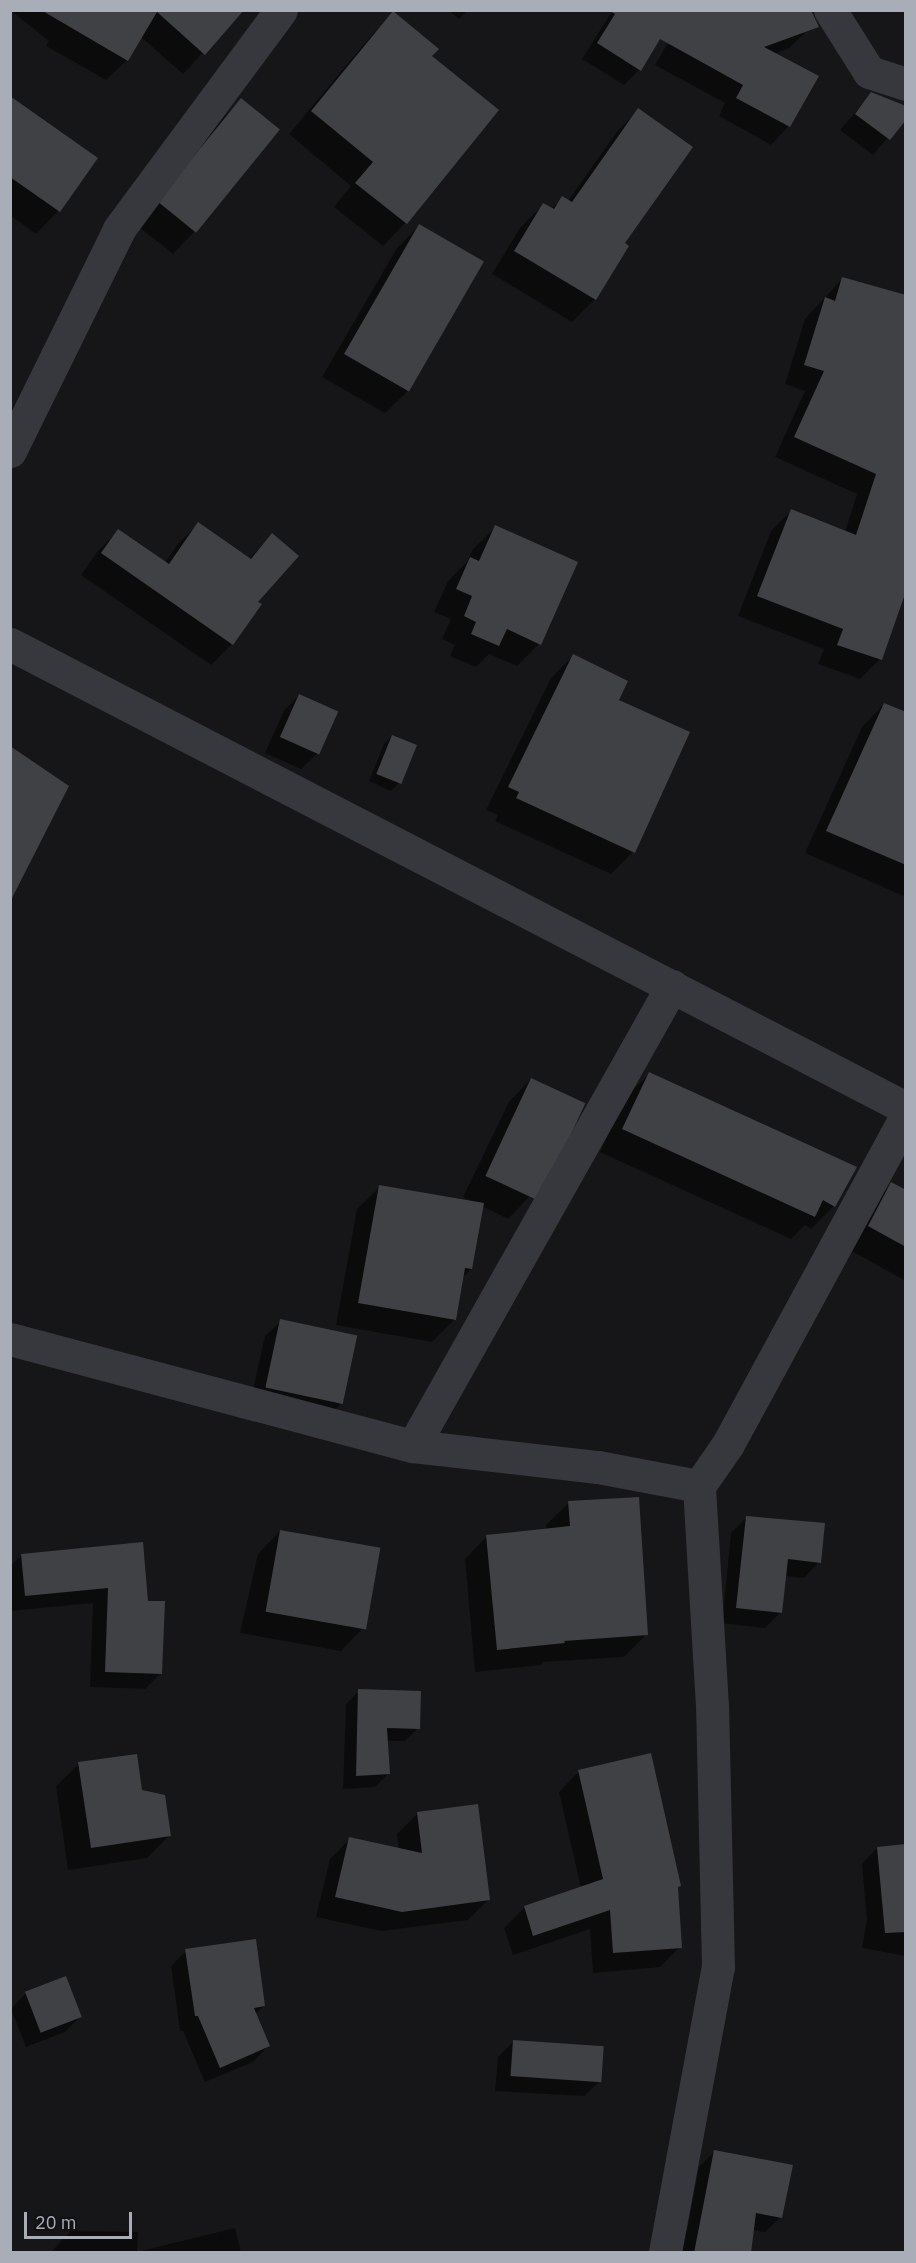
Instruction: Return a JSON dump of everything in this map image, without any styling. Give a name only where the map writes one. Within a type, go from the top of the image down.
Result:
[{"type":"street","points":[[10,451],[119,229],[281,10]]},
{"type":"street","points":[[830,10],[869,72],[906,84]]},
{"type":"street","points":[[10,644],[906,1108]]},
{"type":"street","points":[[413,1446],[672,986]]},
{"type":"street","points":[[665,2253],[718,1967],[712,1706],[699,1486],[728,1444],[906,1116]]},
{"type":"street","points":[[10,1339],[413,1446],[598,1467],[699,1486]]},
{"type":"building","points":[[41,10],[244,10],[205,55],[157,12],[128,61]]},
{"type":"building","points":[[608,10],[811,10],[819,27],[764,47],[819,76],[790,127],[736,98],[743,85],[660,39],[641,71],[597,43],[615,14]]},
{"type":"building","points":[[393,11],[439,49],[432,56],[499,110],[407,224],[355,183],[373,162],[311,111]]},
{"type":"building","points":[[871,92],[906,106],[906,120],[890,140],[855,114]]},
{"type":"building","points":[[10,96],[98,158],[60,212],[10,177]]},
{"type":"building","points":[[241,98],[280,129],[196,233],[157,201]]},
{"type":"building","points":[[638,108],[693,147],[625,243],[629,246],[596,300],[514,251],[543,203],[554,209],[562,196],[572,202]]},
{"type":"building","points":[[419,224],[484,262],[409,391],[344,354]]},
{"type":"building","points":[[842,277],[906,295],[906,591],[882,660],[837,645],[843,629],[757,596],[791,509],[856,535],[876,474],[794,437],[824,371],[804,365],[825,297],[835,301]]},
{"type":"building","points":[[198,522],[251,559],[272,533],[299,556],[258,602],[262,604],[233,645],[101,553],[118,529],[169,564]]},
{"type":"building","points":[[495,525],[578,562],[541,645],[507,629],[499,646],[471,634],[476,622],[464,616],[472,596],[456,589],[470,557],[479,561]]},
{"type":"building","points":[[573,654],[628,681],[619,700],[690,732],[635,853],[516,798],[519,792],[508,787]]},
{"type":"building","points":[[299,694],[338,711],[319,754],[280,737]]},
{"type":"building","points":[[884,703],[906,712],[906,865],[826,831]]},
{"type":"building","points":[[392,735],[417,745],[401,784],[376,774]]},
{"type":"building","points":[[10,746],[69,786],[10,902]]},
{"type":"building","points":[[649,1072],[857,1167],[835,1207],[823,1200],[815,1217],[622,1129]]},
{"type":"building","points":[[531,1078],[585,1103],[540,1201],[485,1176]]},
{"type":"building","points":[[891,1182],[906,1190],[906,1247],[868,1226]]},
{"type":"building","points":[[379,1185],[484,1203],[472,1269],[465,1268],[456,1320],[358,1303]]},
{"type":"building","points":[[280,1319],[357,1335],[343,1404],[265,1387]]},
{"type":"building","points":[[639,1497],[648,1635],[564,1641],[565,1643],[497,1650],[486,1535],[570,1526],[568,1501]]},
{"type":"building","points":[[746,1516],[825,1523],[821,1563],[788,1559],[782,1613],[736,1608]]},
{"type":"building","points":[[280,1530],[380,1548],[366,1629],[266,1612]]},
{"type":"building","points":[[143,1542],[148,1601],[165,1601],[162,1674],[105,1672],[108,1588],[25,1596],[21,1554]]},
{"type":"building","points":[[358,1689],[421,1691],[420,1729],[387,1728],[390,1774],[356,1776]]},
{"type":"building","points":[[651,1753],[681,1886],[678,1887],[682,1948],[613,1953],[610,1910],[533,1936],[524,1906],[603,1879],[578,1770]]},
{"type":"building","points":[[137,1754],[142,1790],[165,1795],[171,1836],[91,1848],[78,1762]]},
{"type":"building","points":[[478,1804],[490,1900],[402,1912],[335,1897],[349,1837],[422,1853],[417,1812]]},
{"type":"building","points":[[906,1844],[906,1932],[885,1933],[877,1847]]},
{"type":"building","points":[[256,1939],[265,2006],[254,2008],[270,2046],[220,2068],[198,2016],[195,2016],[185,1949]]},
{"type":"building","points":[[66,1976],[82,2017],[41,2033],[25,1992]]},
{"type":"building","points":[[513,2040],[604,2046],[601,2082],[510,2076]]},
{"type":"building","points":[[714,2150],[793,2165],[782,2218],[756,2213],[751,2253],[694,2253]]}]
